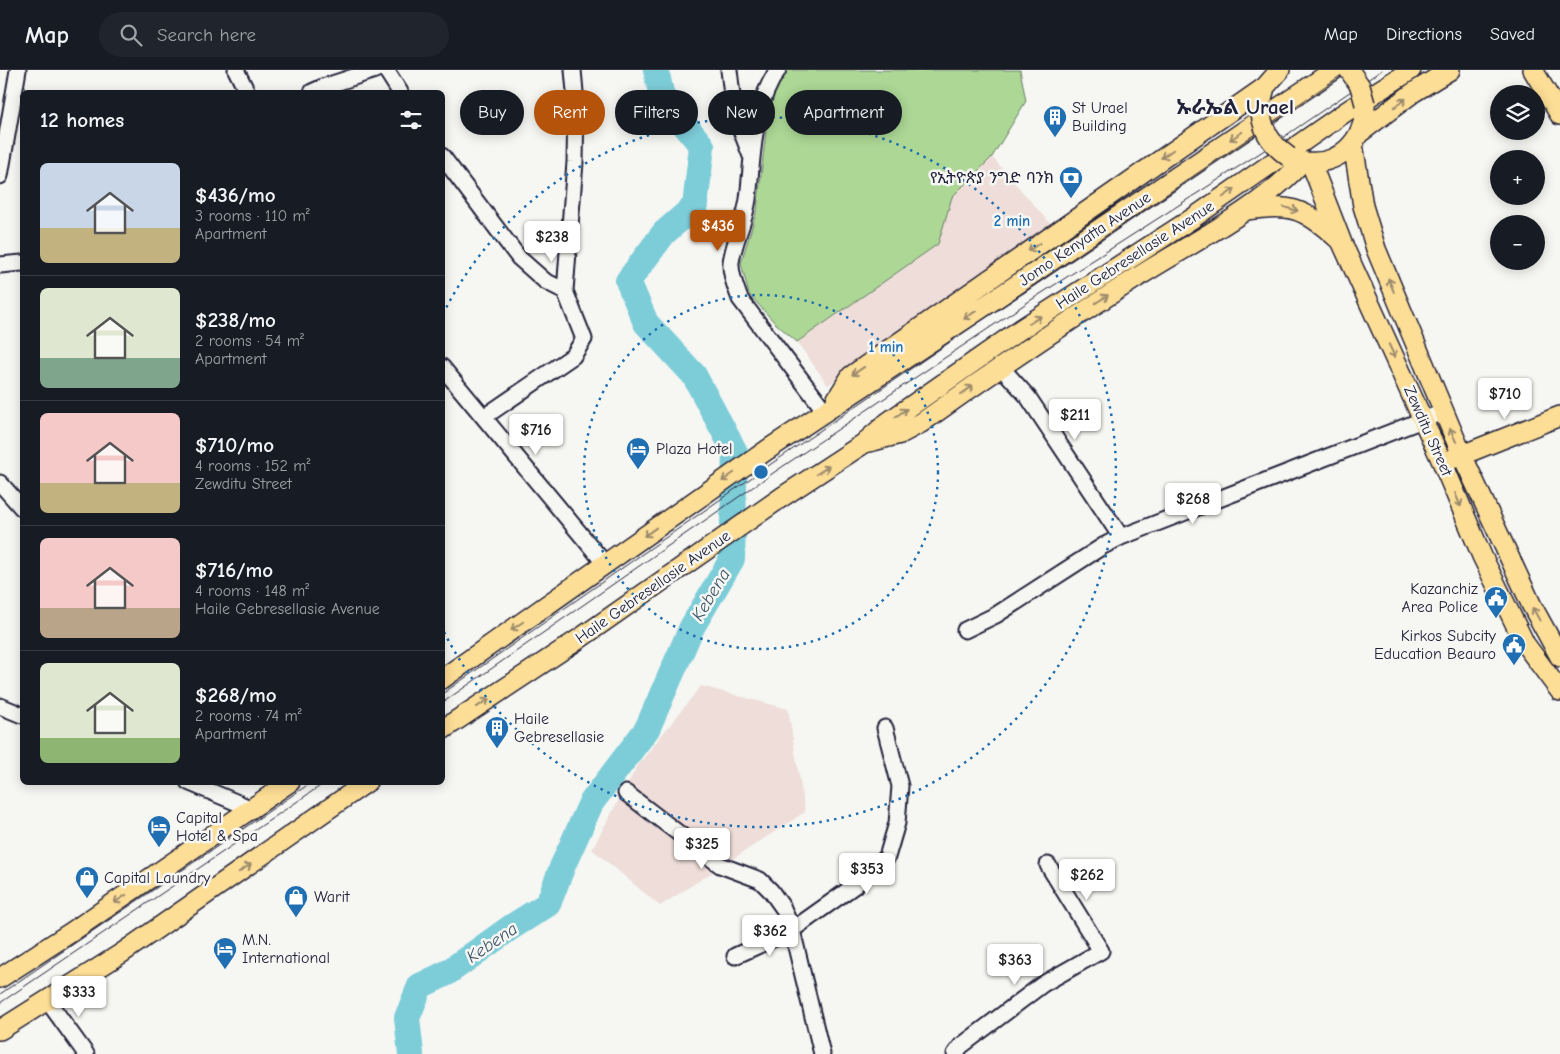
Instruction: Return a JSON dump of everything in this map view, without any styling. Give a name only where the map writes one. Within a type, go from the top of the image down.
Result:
[{"type":"main road","name":"Jomo Kenyatta Avenue","points":[[606,565],[767,450],[1024,280],[1334,70]]},
{"type":"main road","name":"Zewditu Street","points":[[1349,70],[1360,86],[1365,104],[1365,117],[1357,138],[1367,222],[1462,455],[1516,572],[1560,656]]},
{"type":"main road","name":"Haile Gebresellasie Avenue","points":[[445,728],[782,497],[863,444],[888,422],[1021,329],[1193,218],[1347,111],[1410,70]]},
{"type":"main road","points":[[1270,81],[1261,118],[1266,134],[1274,147],[1301,160],[1327,161],[1342,154],[1357,138],[1414,92],[1450,70]]},
{"type":"main road","points":[[1533,70],[1560,115]]},
{"type":"main road","points":[[829,408],[851,376],[1270,81]]},
{"type":"main road","name":"Zewditu Street","points":[[1301,160],[1342,243],[1423,420],[1508,613],[1525,644],[1560,692]]},
{"type":"main road","name":"Haile Gebresellasie Avenue","points":[[863,444],[900,434],[921,424],[1000,366],[1243,211],[1288,178],[1301,160]]},
{"type":"main road","points":[[1243,211],[1278,206],[1294,209],[1322,224],[1342,243]]},
{"type":"main road","points":[[1443,464],[1560,416]]},
{"type":"main road","points":[[445,677],[606,565]]},
{"type":"main road","points":[[0,978],[70,933],[252,809],[284,785]]},
{"type":"main road","points":[[0,1030],[122,952],[363,785]]},
{"type":"street","points":[[0,176],[18,70]]},
{"type":"street","points":[[236,70],[246,90]]},
{"type":"street","points":[[316,90],[374,70]]},
{"type":"street","points":[[386,70],[399,90]]},
{"type":"street","points":[[484,417],[573,356],[584,339],[565,291],[575,162],[576,103],[573,70]]},
{"type":"street","points":[[729,70],[734,112],[751,156]]},
{"type":"street","points":[[778,70],[763,102],[751,156],[748,200],[731,263],[734,283],[740,299],[829,408]]},
{"type":"street","points":[[445,160],[519,258],[544,281],[565,291]]},
{"type":"street","points":[[0,265],[20,263]]},
{"type":"street","points":[[1000,366],[1028,397],[1121,537]]},
{"type":"street","points":[[445,371],[606,565]]},
{"type":"street","points":[[966,630],[996,615],[1103,546],[1121,537],[1443,412]]},
{"type":"street","points":[[0,483],[20,506]]},
{"type":"street","points":[[0,706],[20,714]]},
{"type":"street","points":[[736,956],[792,930],[854,886],[887,857],[897,823],[900,786],[885,728]]},
{"type":"street","points":[[195,785],[252,809]]},
{"type":"street","points":[[626,793],[720,865],[760,880],[783,908],[792,930],[822,1054]]},
{"type":"street","points":[[955,1054],[961,1046],[1043,984],[1101,951],[1048,866]]},
{"type":"street","points":[[47,1000],[86,1054]]},
{"type":"shaded area","points":[[992,157],[1054,228],[828,385],[797,342],[937,244],[952,197]]},
{"type":"shaded area","points":[[701,686],[788,709],[805,812],[660,906],[592,849],[638,765]]},
{"type":"green space","points":[[785,70],[1020,70],[1026,101],[992,157],[952,197],[938,244],[797,342],[774,322],[749,294],[741,263],[757,210],[766,135],[775,135],[775,92]]},
{"type":"waterway","name":"Kebena","points":[[411,1054],[407,1018],[420,986],[447,973],[510,928],[548,904],[591,803],[647,729],[692,627],[732,559],[735,452],[694,375],[646,323],[628,281],[664,233],[695,206],[702,146],[662,97],[656,70]]},
{"type":"tram line","points":[[445,692],[771,464],[1349,70]]},
{"type":"tram line","points":[[445,701],[776,471],[1031,300],[1263,151],[1382,70]]},
{"type":"tram line","points":[[0,994],[308,785]]},
{"type":"tram line","points":[[0,1003],[322,785]]},
{"type":"place","name":"St Urael Building","points":[[1055,138]]},
{"type":"place","name":"የኢትዮጵያ ንግድ ባንክ","points":[[1071,199]]},
{"type":"place","name":"Plaza Hotel","points":[[638,470]]},
{"type":"place","name":"Kazanchiz Area Police","points":[[1496,619]]},
{"type":"place","name":"Kirkos Subcity Education Beauro","points":[[1514,666]]},
{"type":"place","name":"Haile Gebresellasie","points":[[497,749]]},
{"type":"place","name":"Capital Hotel & Spa","points":[[159,848]]},
{"type":"place","name":"Capital Laundry","points":[[87,899]]},
{"type":"place","name":"Warit","points":[[296,918]]},
{"type":"place","name":"M.N. International","points":[[225,970]]},
{"type":"district","name":"ኡራኤል Urael","points":[[1235,107]]}]
